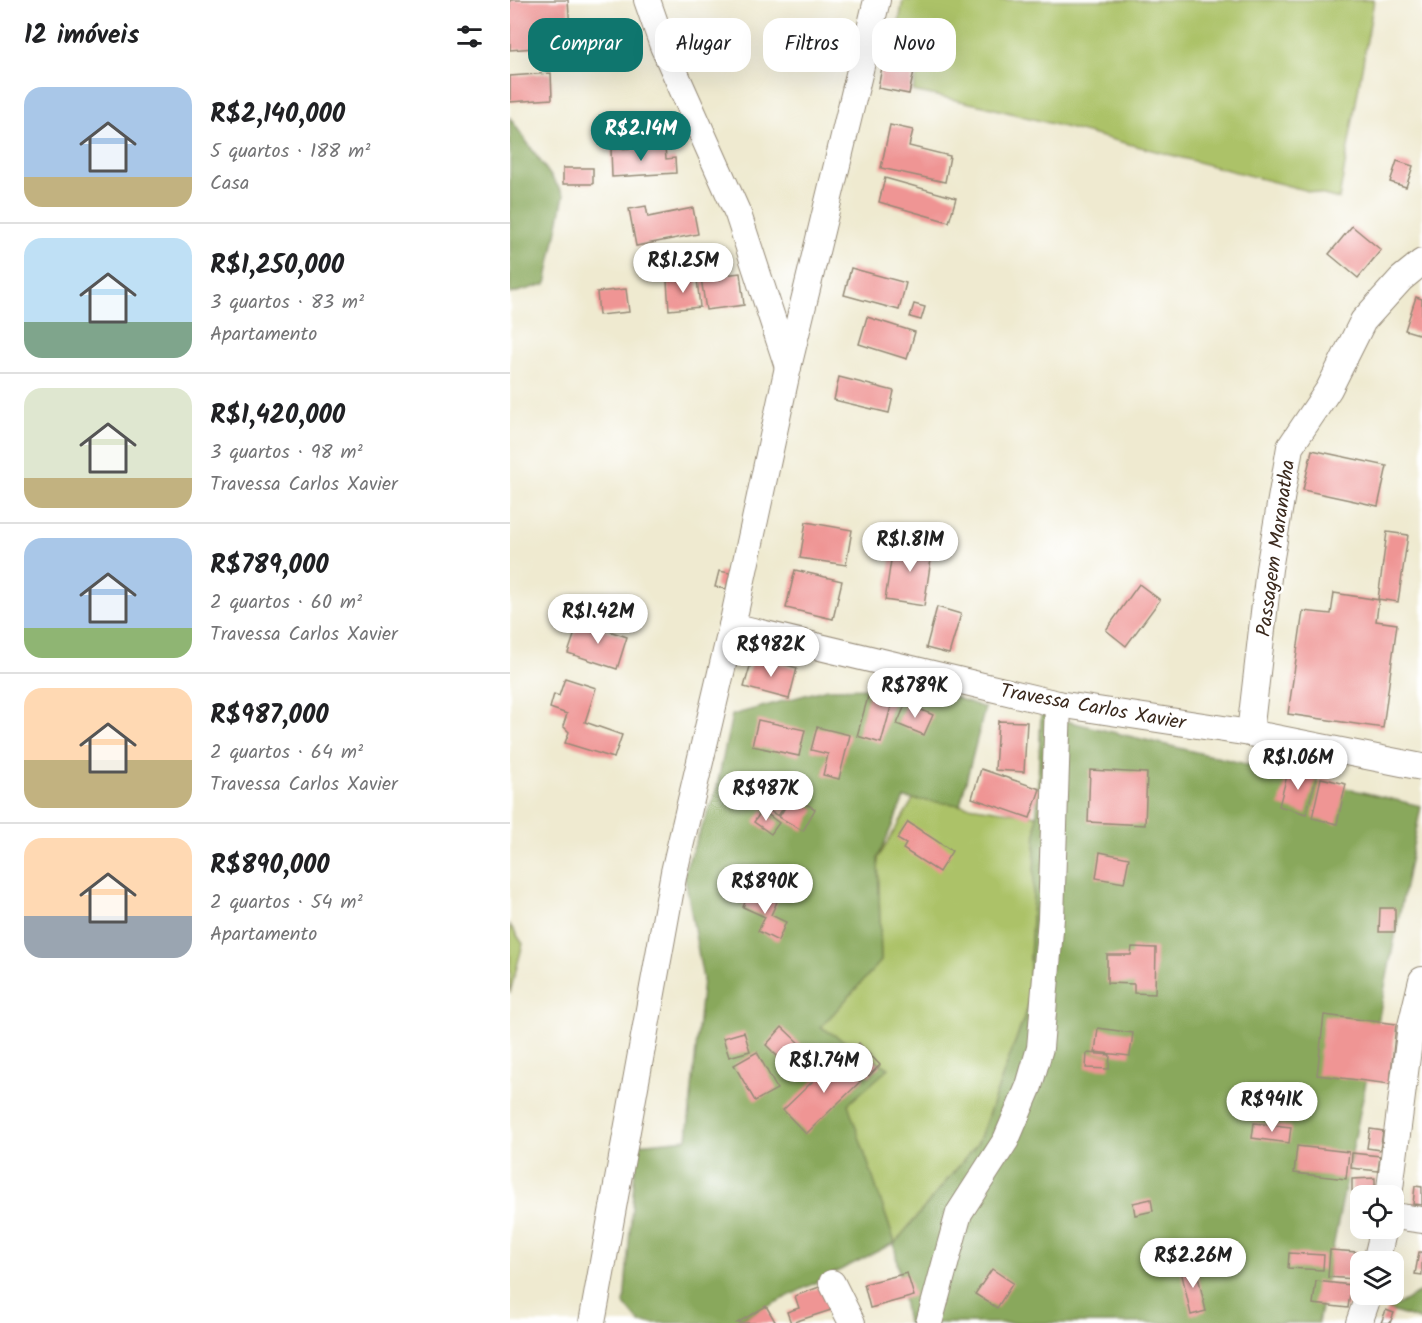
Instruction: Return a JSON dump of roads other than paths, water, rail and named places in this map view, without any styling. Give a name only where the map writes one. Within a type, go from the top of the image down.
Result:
[{"type":"street","points":[[646,0],[663,46],[738,214],[788,367]]},
{"type":"street","points":[[592,1323],[674,872],[732,626],[788,367],[877,0]]},
{"type":"street","name":"Passagem Maranatha","points":[[1250,733],[1269,569],[1290,447],[1329,389],[1363,321],[1401,279],[1422,262]]},
{"type":"street","name":"Travessa Carlos Xavier","points":[[732,626],[1058,704],[1250,733],[1422,767]]},
{"type":"street","points":[[929,1323],[958,1213],[1006,1140],[1029,1086],[1040,1048],[1051,918],[1058,704]]},
{"type":"street","points":[[1391,1185],[1422,981]]},
{"type":"street","points":[[1404,1217],[1422,1220]]},
{"type":"street","points":[[832,1283],[852,1323]]},
{"type":"street","points":[[1359,1323],[1365,1305]]}]
